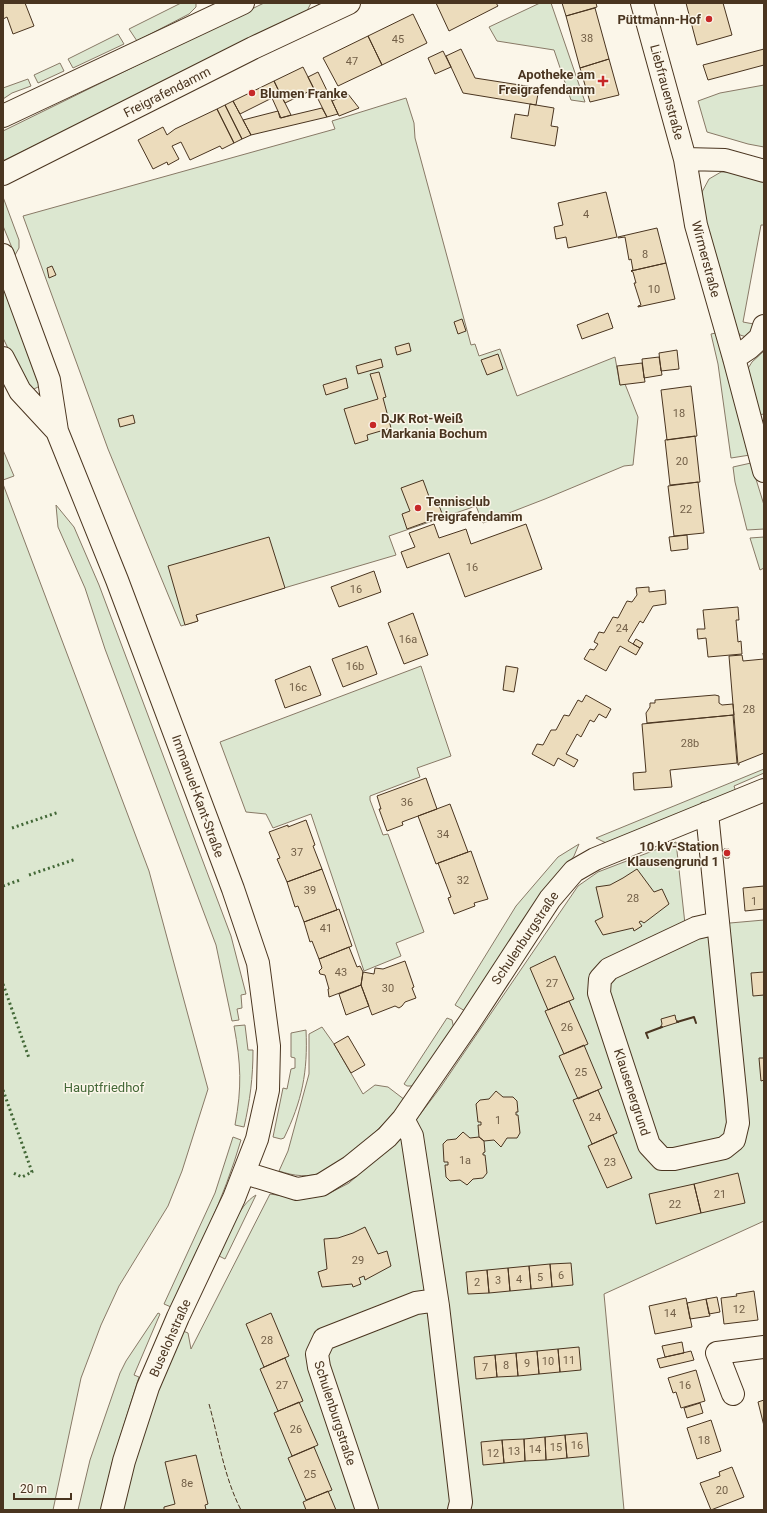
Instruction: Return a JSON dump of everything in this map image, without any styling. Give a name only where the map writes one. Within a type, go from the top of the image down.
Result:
[{"type":"street","points":[[3,116],[211,10],[242,3]]},
{"type":"street","name":"Liebfrauenstraße","points":[[642,3],[685,159]]},
{"type":"street","name":"Freigrafendamm","points":[[3,174],[336,6]]},
{"type":"street","points":[[685,159],[725,160],[764,171]]},
{"type":"street","name":"Wirmerstraße","points":[[685,159],[696,225],[764,471]]},
{"type":"street","name":"Immanuel-Kant-Straße","points":[[3,255],[49,380],[57,430],[92,515],[145,653],[233,889],[258,963],[269,1046],[268,1090],[257,1139],[245,1173]]},
{"type":"street","points":[[734,358],[749,348],[760,338],[764,326]]},
{"type":"street","name":"Immanuel-Kant-Straße","points":[[3,358],[20,391],[57,430]]},
{"type":"street","name":"Schulenburgstraße","points":[[245,1173],[297,1189],[321,1186],[350,1167],[382,1142],[403,1119],[469,1023],[550,899],[574,871],[595,860],[764,790]]},
{"type":"street","name":"Klausenergrund","points":[[707,814],[718,923],[738,1123],[734,1140],[724,1148],[674,1159],[662,1159],[649,1145],[599,993],[600,979],[609,969],[696,928],[718,923]]},
{"type":"street","points":[[403,1119],[412,1136],[437,1300],[461,1502],[459,1510]]},
{"type":"street","name":"Buselohstraße","points":[[112,1510],[124,1460],[148,1387],[245,1173]]},
{"type":"street","name":"Schulenburgstraße","points":[[367,1510],[316,1354],[324,1339],[416,1303],[437,1300]]},
{"type":"street","points":[[733,1394],[717,1353],[764,1347]]},
{"type":"green space","points":[[181,3],[196,3],[196,7],[189,14],[137,41],[129,29]]},
{"type":"green space","points":[[264,3],[311,3],[306,13],[3,161],[3,131]]},
{"type":"green space","points":[[540,3],[551,3],[585,102],[571,100],[554,50],[497,41],[489,27]]},
{"type":"green space","points":[[118,34],[124,44],[73,68],[68,59]]},
{"type":"green space","points":[[60,63],[64,71],[38,83],[34,75]]},
{"type":"green space","points":[[28,79],[31,86],[12,93],[3,99],[3,88]]},
{"type":"green space","points":[[764,85],[764,147],[707,132],[698,101],[720,93]]},
{"type":"green space","points":[[406,98],[414,123],[415,138],[471,345],[475,344],[479,356],[500,349],[517,396],[615,357],[620,385],[625,384],[638,417],[633,465],[624,466],[483,523],[476,506],[389,536],[396,555],[196,614],[198,621],[181,626],[108,449],[23,216],[335,129],[332,121]]},
{"type":"green space","points":[[721,172],[729,172],[764,182],[764,225],[761,225],[743,322],[759,325],[750,338],[740,335],[735,327],[704,218],[702,192],[709,179]]},
{"type":"green space","points":[[3,197],[19,240],[19,248],[15,255],[3,226]]},
{"type":"green space","points":[[3,279],[40,386],[34,389],[30,388],[25,383],[3,338]]},
{"type":"green space","points":[[716,333],[750,455],[731,458],[718,364],[711,334]]},
{"type":"green space","points":[[764,351],[764,414],[758,415],[747,370],[752,362]]},
{"type":"green space","points":[[3,450],[14,476],[3,480]]},
{"type":"green space","points":[[751,463],[764,505],[764,529],[747,530],[735,482],[733,467]]},
{"type":"green space","name":"Hauptfriedhof","points":[[3,484],[149,871],[208,1089],[182,1171],[168,1206],[119,1286],[101,1325],[81,1378],[53,1510],[3,1510]]},
{"type":"green space","points":[[56,505],[74,527],[99,585],[231,936],[246,994],[241,995],[242,1008],[237,1009],[239,1020],[232,1021],[216,945],[105,649],[85,588],[58,527]]},
{"type":"green space","points":[[764,537],[764,568],[760,570],[750,538]]},
{"type":"green space","points":[[421,666],[451,756],[417,768],[420,777],[370,796],[370,800],[383,835],[388,834],[424,932],[396,943],[401,956],[364,971],[311,814],[273,828],[266,814],[246,812],[220,742]]},
{"type":"green space","points":[[764,769],[764,773],[734,786],[736,792],[611,843],[606,843],[596,838]]},
{"type":"green space","points":[[676,842],[685,924],[730,923],[764,920],[764,1221],[604,1294],[624,1510],[123,1510],[132,1468],[155,1398],[183,1331],[188,1333],[191,1349],[270,1194],[303,1199],[326,1195],[349,1183],[409,1129],[440,1088],[578,886],[598,872]]},
{"type":"green space","points":[[579,844],[574,856],[465,1011],[455,1005],[516,906],[558,857]]},
{"type":"green space","points":[[447,1018],[452,1020],[454,1029],[415,1086],[407,1086],[404,1084]]},
{"type":"green space","points":[[245,1025],[248,1050],[253,1050],[251,1089],[244,1127],[235,1125],[239,1099],[240,1076],[234,1026]]},
{"type":"green space","points":[[322,1027],[334,1044],[363,1094],[375,1085],[388,1087],[405,1100],[366,1141],[328,1170],[318,1174],[301,1176],[279,1171],[288,1151],[309,1074],[309,1034]]},
{"type":"green space","points":[[306,1030],[305,1073],[299,1099],[284,1138],[281,1139],[273,1137],[283,1088],[287,1089],[291,1069],[295,1068],[295,1058],[291,1057],[291,1033]]},
{"type":"green space","points":[[233,1137],[241,1140],[227,1183],[200,1246],[171,1307],[164,1304],[215,1193]]},
{"type":"green space","points":[[256,1195],[225,1259],[219,1256],[238,1214]]},
{"type":"green space","points":[[158,1313],[160,1314],[134,1375],[139,1377],[112,1463],[103,1510],[78,1510],[90,1460],[120,1373],[126,1361]]},
{"type":"building","points":[[3,3],[25,3],[34,26],[13,34],[7,17],[3,19]]},
{"type":"building","points":[[436,3],[496,3],[498,6],[449,31]]},
{"type":"building","points":[[562,3],[596,3],[597,7],[566,16]]},
{"type":"building","name":"Püttmann-Hof","points":[[686,3],[723,3],[732,35],[697,45]]},
{"type":"building","points":[[595,8],[609,59],[580,68],[566,16]]},
{"type":"building","points":[[413,14],[427,43],[382,65],[368,36]]},
{"type":"building","points":[[368,36],[382,65],[338,86],[323,58]]},
{"type":"building","points":[[461,49],[475,78],[539,88],[536,105],[463,93],[446,56]]},
{"type":"building","points":[[764,49],[764,65],[708,80],[703,65]]},
{"type":"building","points":[[443,51],[451,67],[435,74],[428,58]]},
{"type":"building","points":[[609,59],[619,95],[590,102],[580,68]]},
{"type":"building","points":[[303,67],[314,89],[285,103],[274,81]]},
{"type":"building","points":[[318,72],[338,114],[327,117],[313,89],[308,77]]},
{"type":"building","points":[[274,81],[280,94],[240,114],[233,101]]},
{"type":"building","points":[[280,94],[291,115],[281,118],[272,98]]},
{"type":"building","points":[[348,94],[359,108],[339,116],[332,101]]},
{"type":"building","points":[[233,101],[251,135],[242,139],[225,105]]},
{"type":"building","points":[[530,104],[554,108],[551,126],[558,127],[555,146],[511,138],[515,114],[528,116]]},
{"type":"building","points":[[225,105],[242,139],[234,143],[217,109]]},
{"type":"building","points":[[322,108],[327,117],[251,135],[243,120],[278,111],[280,118]]},
{"type":"building","points":[[217,109],[234,143],[222,149],[220,146],[190,160],[181,142],[172,146],[179,159],[168,165],[167,162],[153,169],[138,140],[163,127],[167,135],[175,129]]},
{"type":"building","points":[[606,192],[617,237],[568,248],[566,237],[556,239],[554,227],[563,225],[558,203]]},
{"type":"building","points":[[657,228],[666,263],[631,271],[633,270],[631,259],[629,260],[625,237],[618,237]]},
{"type":"building","points":[[666,263],[675,299],[638,307],[641,305],[634,283],[636,283],[633,272],[631,271]]},
{"type":"building","points":[[52,266],[56,275],[49,278],[47,268]]},
{"type":"building","points":[[608,313],[613,328],[582,339],[577,325]]},
{"type":"building","points":[[462,319],[466,331],[458,334],[454,322]]},
{"type":"building","points":[[409,343],[411,351],[397,355],[395,347]]},
{"type":"building","points":[[677,350],[679,369],[661,371],[659,353]]},
{"type":"building","points":[[498,354],[503,369],[487,375],[481,360]]},
{"type":"building","points":[[659,357],[662,375],[644,378],[642,359]]},
{"type":"building","points":[[381,359],[383,367],[358,374],[356,366]]},
{"type":"building","points":[[642,363],[645,382],[620,385],[617,366]]},
{"type":"building","points":[[379,372],[386,397],[383,398],[391,428],[367,435],[368,440],[355,444],[344,409],[378,399],[370,374]]},
{"type":"building","points":[[346,378],[348,388],[326,395],[323,385]]},
{"type":"building","points":[[691,386],[697,436],[667,440],[661,390]]},
{"type":"building","points":[[133,415],[135,423],[120,427],[118,419]]},
{"type":"building","points":[[695,436],[700,482],[670,485],[665,440]]},
{"type":"building","points":[[423,480],[431,502],[437,500],[443,516],[407,529],[402,514],[410,511],[401,488]]},
{"type":"building","points":[[698,482],[704,533],[674,536],[668,486]]},
{"type":"building","points":[[434,524],[439,538],[466,529],[471,544],[526,524],[542,569],[465,597],[449,553],[407,568],[401,552],[415,547],[409,533]]},
{"type":"building","points":[[687,535],[688,549],[671,551],[669,537]]},
{"type":"building","points":[[269,537],[285,588],[196,615],[198,621],[185,625],[168,566]]},
{"type":"building","points":[[374,571],[381,592],[339,607],[331,587]]},
{"type":"building","points":[[649,587],[649,592],[665,590],[666,604],[653,606],[643,623],[640,621],[628,641],[640,648],[636,655],[620,646],[606,671],[584,659],[590,649],[594,650],[598,644],[594,642],[599,632],[604,633],[613,617],[618,618],[627,601],[632,602],[637,595],[636,588]]},
{"type":"building","points":[[738,607],[739,620],[736,620],[738,642],[741,641],[742,654],[708,657],[706,638],[698,639],[697,629],[705,629],[703,610]]},
{"type":"building","points":[[413,613],[428,655],[404,664],[388,623]]},
{"type":"building","points":[[636,639],[643,643],[640,648],[633,644]]},
{"type":"building","points":[[367,646],[377,674],[343,687],[332,659]]},
{"type":"building","points":[[742,655],[743,661],[764,659],[764,753],[739,763],[738,765],[729,656]]},
{"type":"building","points":[[310,666],[321,695],[285,708],[275,680]]},
{"type":"building","points":[[506,666],[518,668],[514,692],[503,690]]},
{"type":"building","points":[[586,695],[611,709],[606,718],[599,714],[594,722],[590,720],[581,737],[577,734],[566,754],[578,760],[574,767],[558,758],[554,766],[532,754],[537,744],[543,745],[551,730],[556,730],[564,715],[569,716],[578,700],[582,702]]},
{"type":"building","points":[[715,695],[719,696],[719,703],[722,705],[733,704],[734,715],[647,723],[646,713],[650,707],[650,703],[655,703],[655,700]]},
{"type":"building","points":[[733,715],[737,763],[670,770],[672,787],[634,790],[633,773],[646,772],[642,724]]},
{"type":"building","points":[[426,778],[437,809],[402,822],[403,825],[387,831],[379,809],[381,809],[377,796]]},
{"type":"building","points":[[450,804],[468,852],[436,864],[418,816]]},
{"type":"building","points":[[306,820],[315,845],[313,846],[322,869],[287,882],[277,859],[280,858],[269,832]]},
{"type":"building","name":"10 kV-Station Klausengrund 1","points":[[724,849],[729,849],[729,858],[725,858]]},
{"type":"building","points":[[471,851],[488,899],[474,903],[475,906],[454,914],[448,898],[451,897],[438,863]]},
{"type":"building","points":[[322,869],[337,910],[304,922],[298,906],[295,907],[287,882]]},
{"type":"building","points":[[637,869],[654,892],[662,889],[669,904],[644,923],[641,921],[639,922],[642,926],[634,931],[633,928],[603,935],[595,921],[603,917],[596,887],[610,885]]},
{"type":"building","points":[[764,886],[764,909],[745,911],[743,888]]},
{"type":"building","points":[[339,909],[352,946],[319,959],[312,941],[310,942],[304,922]]},
{"type":"building","points":[[349,947],[357,967],[360,966],[363,972],[361,985],[329,997],[329,989],[325,975],[320,974],[319,971],[322,968],[319,959]]},
{"type":"building","points":[[555,956],[574,999],[548,1010],[530,968]]},
{"type":"building","points":[[405,961],[414,987],[412,988],[416,998],[405,1002],[399,1008],[395,1006],[372,1015],[361,985],[363,972],[374,974],[375,968],[383,969]]},
{"type":"building","points":[[764,972],[764,995],[753,996],[751,973]]},
{"type":"building","points":[[361,985],[369,1006],[346,1015],[339,994]]},
{"type":"building","points":[[569,1001],[588,1044],[564,1054],[545,1011]]},
{"type":"building","points":[[675,1015],[676,1020],[679,1022],[660,1028],[662,1024],[661,1019]]},
{"type":"building","points":[[348,1036],[365,1065],[351,1073],[334,1044]]},
{"type":"building","points":[[584,1045],[602,1088],[578,1099],[559,1056]]},
{"type":"building","points":[[759,1058],[764,1058],[764,1080],[761,1081]]},
{"type":"building","points":[[598,1090],[617,1133],[592,1144],[573,1100]]},
{"type":"building","points":[[496,1091],[503,1097],[513,1097],[517,1101],[518,1112],[516,1112],[516,1115],[518,1115],[520,1133],[517,1138],[507,1138],[501,1147],[494,1140],[484,1141],[479,1137],[478,1125],[481,1125],[481,1122],[478,1122],[476,1104],[480,1100],[489,1099]]},
{"type":"building","points":[[463,1132],[470,1138],[479,1137],[484,1141],[485,1152],[483,1155],[485,1155],[487,1173],[483,1178],[473,1179],[467,1185],[460,1180],[450,1181],[446,1177],[445,1165],[448,1165],[448,1162],[444,1162],[443,1144],[447,1140],[456,1139]]},
{"type":"building","points":[[613,1135],[632,1178],[607,1188],[588,1146]]},
{"type":"building","points":[[738,1173],[745,1203],[701,1213],[694,1184]]},
{"type":"building","points":[[694,1184],[701,1213],[656,1224],[649,1194]]},
{"type":"building","points":[[365,1227],[378,1254],[387,1251],[391,1266],[365,1280],[364,1276],[359,1278],[361,1284],[353,1287],[352,1284],[322,1287],[318,1272],[327,1269],[324,1239],[338,1238]]},
{"type":"building","points":[[571,1263],[573,1285],[552,1287],[550,1264]]},
{"type":"building","points":[[550,1264],[552,1287],[531,1289],[529,1266]]},
{"type":"building","points":[[529,1266],[531,1289],[510,1291],[508,1268]]},
{"type":"building","points":[[508,1268],[510,1291],[489,1293],[487,1270]]},
{"type":"building","points":[[487,1270],[489,1293],[468,1294],[466,1272]]},
{"type":"building","points":[[754,1291],[758,1320],[724,1324],[721,1298],[737,1296],[736,1294]]},
{"type":"building","points":[[717,1297],[720,1312],[709,1314],[706,1299]]},
{"type":"building","points":[[686,1298],[692,1327],[655,1334],[649,1306]]},
{"type":"building","points":[[706,1299],[710,1316],[690,1319],[687,1303]]},
{"type":"building","points":[[271,1313],[289,1356],[264,1367],[246,1324]]},
{"type":"building","points":[[682,1342],[684,1353],[665,1357],[662,1346]]},
{"type":"building","points":[[579,1347],[581,1370],[560,1372],[558,1349]]},
{"type":"building","points":[[558,1349],[560,1372],[539,1374],[537,1351]]},
{"type":"building","points":[[537,1351],[539,1374],[518,1376],[516,1353]]},
{"type":"building","points":[[691,1351],[694,1360],[660,1368],[657,1359]]},
{"type":"building","points":[[516,1353],[518,1376],[497,1377],[495,1355]]},
{"type":"building","points":[[495,1355],[497,1377],[476,1379],[474,1357]]},
{"type":"building","points":[[285,1358],[303,1401],[278,1411],[260,1369]]},
{"type":"building","points":[[696,1370],[705,1401],[681,1408],[676,1392],[673,1393],[668,1378]]},
{"type":"building","points":[[764,1400],[764,1426],[758,1402]]},
{"type":"building","points":[[299,1402],[318,1445],[292,1456],[274,1413]]},
{"type":"building","points":[[700,1403],[703,1413],[687,1418],[684,1408]]},
{"type":"building","points":[[711,1420],[721,1451],[697,1459],[687,1428]]},
{"type":"building","points":[[587,1433],[589,1456],[567,1458],[565,1435]]},
{"type":"building","points":[[565,1435],[567,1458],[546,1460],[545,1437]]},
{"type":"building","points":[[545,1437],[546,1460],[525,1461],[524,1439]]},
{"type":"building","points":[[524,1439],[525,1461],[504,1463],[502,1440]]},
{"type":"building","points":[[502,1440],[504,1463],[483,1465],[481,1442]]},
{"type":"building","points":[[314,1447],[332,1490],[306,1500],[288,1458]]},
{"type":"building","points":[[196,1455],[208,1504],[205,1505],[206,1510],[164,1510],[164,1507],[175,1504],[165,1462]]},
{"type":"building","points":[[732,1467],[744,1497],[711,1510],[700,1483],[720,1476],[719,1472]]},
{"type":"building","points":[[328,1491],[336,1510],[306,1510],[303,1502]]},
{"type":"hedge","points":[[12,828],[59,812]]},
{"type":"hedge","points":[[29,875],[76,859]]},
{"type":"hedge","points":[[3,886],[20,880]]},
{"type":"hedge","points":[[3,984],[29,1058]]},
{"type":"hedge","points":[[3,1090],[32,1172],[22,1177],[13,1173]]},
{"type":"fence","points":[[209,1404],[230,1485],[241,1510]]},
{"type":"wall","points":[[677,1022],[694,1017],[696,1023]]},
{"type":"wall","points":[[648,1038],[646,1033],[662,1027]]},
{"type":"place","name":"Püttmann-Hof","points":[[709,19]]},
{"type":"place","name":"Apotheke am Freigrafendamm","points":[[603,81]]},
{"type":"place","name":"Blumen Franke","points":[[252,93]]},
{"type":"place","name":"DJK Rot-Weiß Markania Bochum","points":[[373,425]]},
{"type":"place","name":"Tennisclub Freigrafendamm","points":[[418,508]]},
{"type":"place","name":"10 kV-Station Klausengrund 1","points":[[727,853]]}]
